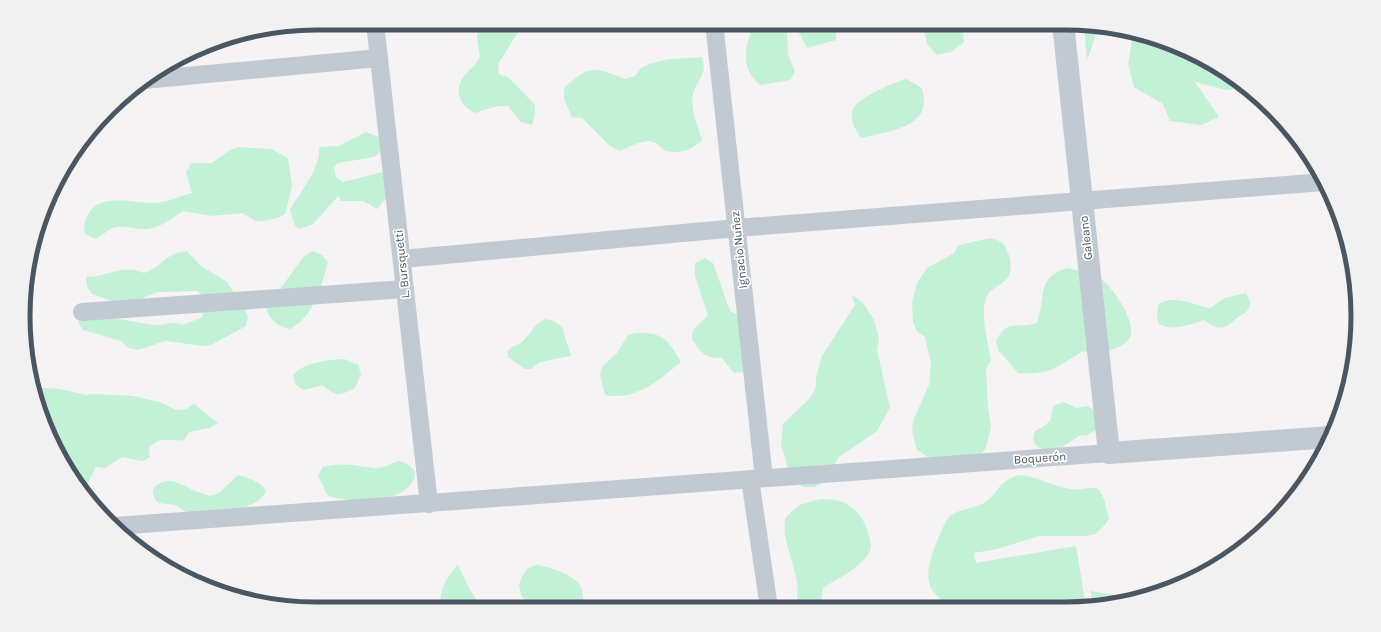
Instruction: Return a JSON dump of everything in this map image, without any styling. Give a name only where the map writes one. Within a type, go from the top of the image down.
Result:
[{"type":"street","name":"L. Bursquetti","points":[[376,30],[430,504]]},
{"type":"street","name":"Ignacio Nuñez","points":[[715,30],[736,228],[768,602]]},
{"type":"street","name":"Galeano","points":[[1064,30],[1109,453]]},
{"type":"street","points":[[156,79],[379,58]]},
{"type":"street","points":[[402,259],[736,228],[1318,182]]},
{"type":"street","points":[[82,312],[405,289]]},
{"type":"street","name":"Boquerón","points":[[121,525],[1324,438]]},
{"type":"green space","points":[[478,30],[519,30],[498,64],[499,74],[509,78],[535,105],[535,115],[532,125],[521,122],[508,106],[497,106],[475,113],[463,104],[459,95],[460,84],[465,75],[480,58]]},
{"type":"green space","points":[[752,30],[836,30],[836,40],[807,48],[798,31],[787,32],[788,54],[795,72],[790,80],[760,85],[753,78],[746,64],[746,48]]},
{"type":"green space","points":[[924,30],[963,30],[964,42],[951,52],[937,55],[927,44]]},
{"type":"green space","points":[[1085,31],[1097,32],[1087,60]]},
{"type":"green space","points":[[1132,38],[1157,45],[1191,59],[1208,68],[1238,88],[1226,90],[1195,82],[1219,117],[1201,125],[1170,121],[1163,104],[1134,87],[1128,64]]},
{"type":"green space","points":[[702,57],[704,69],[692,99],[695,117],[702,140],[690,149],[670,152],[665,151],[654,142],[649,141],[638,143],[619,151],[610,146],[582,118],[572,117],[564,99],[564,88],[586,71],[599,70],[626,79],[635,76],[641,68],[649,64],[670,59]]},
{"type":"green space","points":[[906,79],[922,88],[924,101],[922,112],[916,119],[907,125],[862,138],[854,126],[852,117],[853,109],[860,101],[872,93]]},
{"type":"green space","points":[[366,132],[381,138],[383,150],[374,157],[338,163],[334,167],[336,177],[343,182],[383,172],[391,193],[377,209],[363,201],[340,201],[339,195],[313,224],[299,229],[295,226],[290,210],[314,171],[319,155],[319,147],[339,146]]},
{"type":"green space","points":[[239,147],[271,149],[288,158],[292,186],[285,214],[277,218],[258,222],[242,213],[212,216],[183,211],[157,227],[143,229],[116,227],[110,229],[95,239],[85,234],[84,225],[89,212],[95,206],[108,201],[158,203],[192,193],[186,172],[192,163],[212,163],[230,150]]},
{"type":"green space","points":[[990,238],[1003,244],[1010,258],[1011,268],[1008,277],[1003,283],[990,291],[984,305],[985,329],[991,360],[986,369],[988,407],[991,427],[986,448],[980,456],[933,460],[917,450],[912,431],[913,421],[929,385],[931,364],[925,337],[917,331],[913,323],[912,303],[917,283],[927,268],[954,253],[959,245]]},
{"type":"green space","points":[[187,251],[201,266],[227,282],[244,307],[248,317],[246,326],[213,344],[204,346],[165,341],[138,350],[129,348],[121,341],[83,330],[78,322],[86,319],[106,318],[155,325],[174,323],[182,325],[201,318],[205,309],[205,298],[197,291],[157,292],[140,299],[122,302],[111,301],[92,294],[87,286],[86,277],[129,269],[144,273],[156,267],[168,257]]},
{"type":"green space","points":[[313,251],[322,255],[328,262],[319,291],[311,309],[305,317],[290,329],[280,326],[270,316],[265,302],[280,289],[304,256]]},
{"type":"green space","points":[[705,258],[713,263],[730,311],[739,315],[744,372],[734,373],[722,358],[704,354],[692,339],[693,330],[708,315],[695,276],[695,263]]},
{"type":"green space","points":[[1067,268],[1095,276],[1110,288],[1122,304],[1127,314],[1130,322],[1130,337],[1119,347],[1095,355],[1083,351],[1053,369],[1038,373],[1018,373],[999,351],[996,341],[1000,334],[1009,327],[1037,323],[1046,283],[1050,277],[1057,272]]},
{"type":"green space","points":[[1246,293],[1250,302],[1248,310],[1225,327],[1221,328],[1213,326],[1204,320],[1174,328],[1163,326],[1158,323],[1157,313],[1159,304],[1165,301],[1178,300],[1210,308],[1225,298]]},
{"type":"green space","points":[[852,295],[863,303],[874,320],[879,339],[877,350],[890,408],[877,431],[839,457],[824,482],[815,487],[804,487],[795,482],[790,474],[781,445],[783,424],[811,397],[816,387],[816,377],[822,356],[855,305]]},
{"type":"green space","points":[[544,319],[554,321],[562,327],[571,356],[540,362],[531,369],[525,369],[508,357],[507,352],[523,341]]},
{"type":"green space","points":[[636,333],[653,334],[664,339],[681,362],[664,376],[637,392],[627,395],[605,395],[600,376],[602,367],[617,353],[628,335]]},
{"type":"green space","points":[[344,359],[358,365],[361,374],[355,388],[345,393],[338,394],[331,392],[323,385],[304,390],[296,385],[293,375],[303,367],[317,362]]},
{"type":"green space","points":[[39,387],[60,389],[86,395],[96,394],[133,396],[159,402],[176,410],[186,409],[194,404],[218,423],[209,428],[189,432],[184,440],[161,440],[153,444],[149,448],[150,457],[142,461],[122,457],[105,468],[96,467],[87,485],[95,498],[78,475],[59,442],[45,408]]},
{"type":"green space","points":[[1064,402],[1077,408],[1087,406],[1091,408],[1100,419],[1099,428],[1086,436],[1081,435],[1058,448],[1043,449],[1039,447],[1036,445],[1033,437],[1035,431],[1044,426],[1050,420],[1053,407]]},
{"type":"green space","points":[[399,461],[410,466],[415,472],[414,478],[410,485],[403,491],[395,496],[378,501],[360,501],[331,497],[327,494],[318,476],[323,467],[349,465],[377,468]]},
{"type":"green space","points":[[238,475],[258,482],[266,491],[261,498],[253,504],[232,510],[189,514],[176,505],[158,503],[153,494],[153,490],[156,486],[166,481],[171,481],[210,496],[219,493]]},
{"type":"green space","points":[[1019,475],[1032,477],[1064,488],[1099,489],[1104,499],[1109,519],[1095,534],[1086,536],[1039,536],[997,549],[974,553],[976,563],[1076,546],[1085,601],[945,602],[935,593],[930,585],[928,575],[929,565],[932,554],[948,518],[959,511],[983,504],[1003,484]]},
{"type":"green space","points":[[820,499],[830,499],[846,503],[858,513],[862,519],[870,540],[871,549],[869,553],[859,565],[823,588],[821,602],[796,602],[798,590],[797,582],[785,537],[785,518],[799,505]]},
{"type":"green space","points":[[458,565],[473,595],[480,602],[440,602],[444,585]]},
{"type":"green space","points":[[537,565],[562,572],[574,579],[581,588],[584,602],[526,602],[521,595],[519,585],[522,576],[528,568]]},
{"type":"green space","points":[[1091,591],[1120,597],[1102,600],[1092,601]]}]
